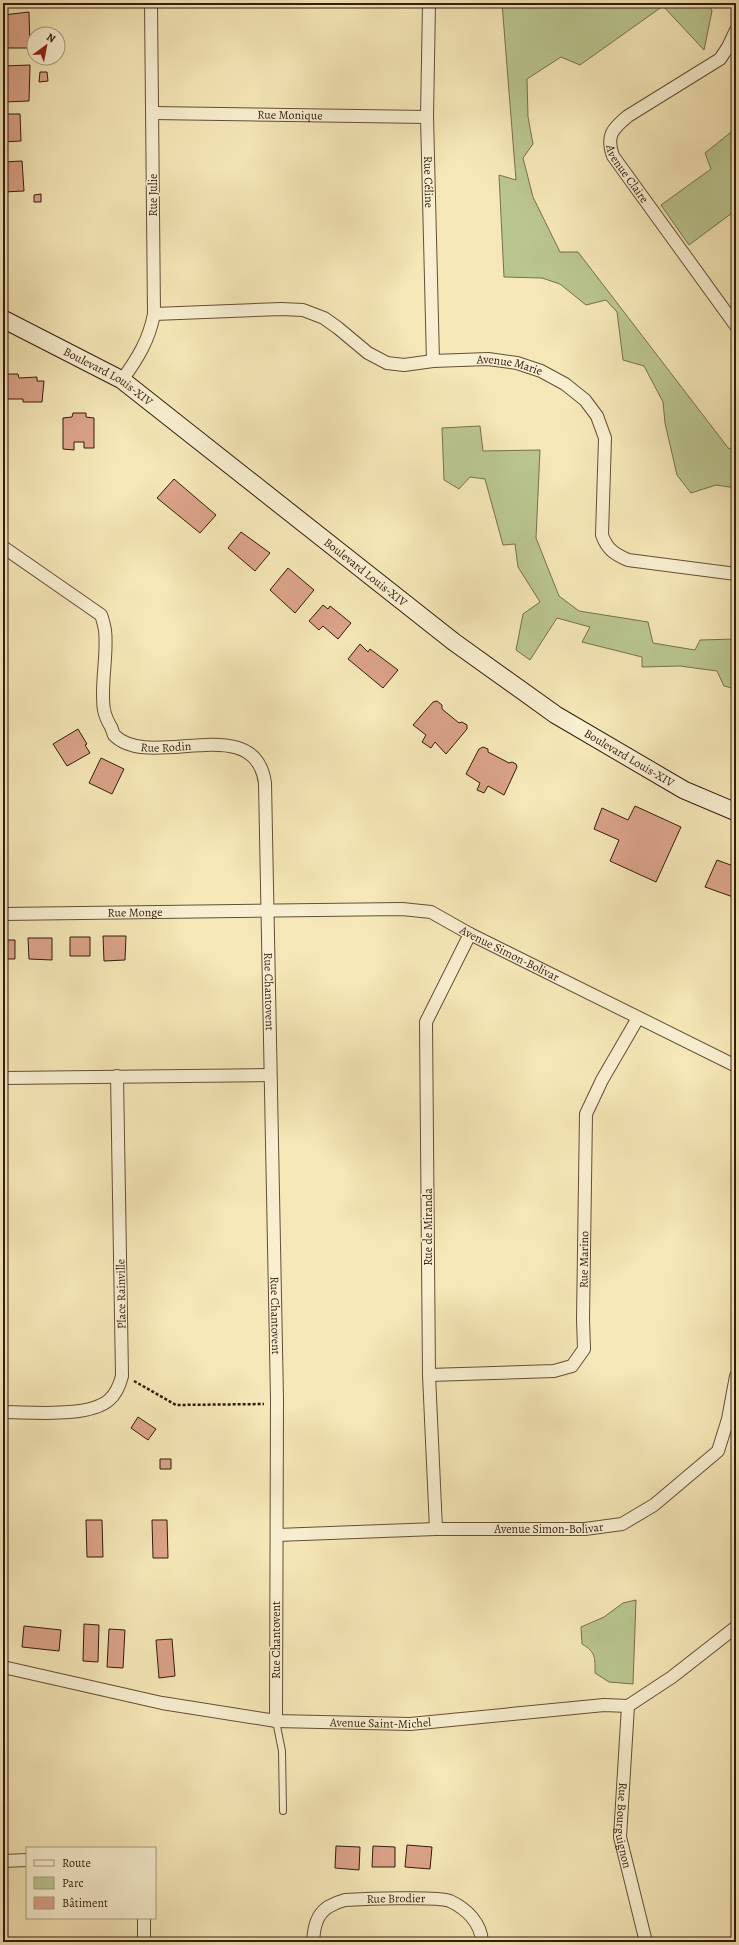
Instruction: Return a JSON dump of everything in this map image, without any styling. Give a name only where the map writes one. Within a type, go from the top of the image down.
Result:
[{"type":"main road","name":"Boulevard Louis-XIV","points":[[3,319],[122,380],[454,642],[556,715],[684,790],[736,812]]},
{"type":"street","name":"Rue Julie","points":[[122,380],[136,360],[150,333],[154,314],[151,3]]},
{"type":"street","name":"Rue Céline","points":[[429,3],[427,117],[433,361]]},
{"type":"street","name":"Avenue Claire","points":[[736,30],[728,47],[720,59],[628,116],[617,125],[610,135],[609,146],[613,156],[736,326]]},
{"type":"street","name":"Rue Monique","points":[[153,113],[427,117]]},
{"type":"street","name":"Avenue Marie","points":[[154,314],[281,309],[303,310],[324,318],[368,353],[387,363],[404,365],[433,361],[488,359],[516,363],[541,371],[565,384],[585,400],[597,416],[605,438],[602,535],[606,546],[614,554],[628,560],[736,574]]},
{"type":"street","name":"Rue Rodin","points":[[3,547],[101,615],[106,641],[104,710],[114,735],[127,743],[141,747],[228,745],[243,750],[256,758],[263,770],[265,783],[267,911]]},
{"type":"street","name":"Avenue Simon-Bolivar","points":[[267,911],[402,910],[431,912],[470,934],[736,1066]]},
{"type":"street","name":"Rue Monge","points":[[3,914],[267,911]]},
{"type":"street","name":"Rue Chantovent","points":[[267,911],[276,1404],[276,1721]]},
{"type":"street","name":"Rue de Miranda","points":[[436,1529],[429,1375],[426,1022],[470,934]]},
{"type":"street","name":"Rue Marino","points":[[429,1375],[554,1371],[572,1366],[584,1349],[583,1319],[586,1114],[602,1080],[638,1018]]},
{"type":"street","points":[[3,1078],[270,1075]]},
{"type":"street","name":"Place Rainville","points":[[3,1412],[75,1412],[96,1408],[110,1400],[120,1385],[122,1376],[117,1076]]},
{"type":"street","name":"Avenue Simon-Bolivar","points":[[277,1535],[436,1529],[585,1529],[622,1524],[654,1505],[718,1451],[728,1419],[736,1376]]},
{"type":"street","points":[[628,1706],[672,1677],[736,1627]]},
{"type":"street","name":"Avenue Saint-Michel","points":[[3,1667],[162,1703],[276,1721],[410,1724],[604,1705],[628,1706]]},
{"type":"street","name":"Rue Bourguignon","points":[[628,1706],[620,1837],[646,1942]]},
{"type":"street","points":[[3,1861],[26,1860]]},
{"type":"street","name":"Rue Brodier","points":[[313,1942],[316,1923],[320,1916],[329,1907],[344,1900],[423,1899],[448,1900],[468,1912],[472,1916],[482,1942]]},
{"type":"street","points":[[144,1919],[144,1942]]},
{"type":"lane","points":[[276,1721],[282,1751],[283,1810]]},
{"type":"path","points":[[122,1376],[176,1405],[276,1404]]},
{"type":"green space","points":[[502,3],[708,3],[712,11],[704,50],[663,6],[580,65],[561,57],[527,79],[528,117],[533,144],[523,158],[533,197],[560,252],[578,252],[729,449],[736,447],[736,488],[716,485],[691,493],[677,475],[665,423],[663,402],[644,366],[623,360],[617,312],[606,300],[586,305],[560,284],[542,278],[504,277],[499,175],[516,180]]},
{"type":"green space","points":[[736,128],[736,218],[732,213],[689,245],[661,205],[711,169],[705,153]]},
{"type":"green space","points":[[480,426],[483,451],[540,450],[536,538],[559,596],[579,611],[648,622],[653,643],[695,650],[700,640],[736,639],[736,689],[724,686],[717,671],[680,666],[642,667],[642,657],[582,642],[590,627],[557,618],[530,660],[516,650],[523,614],[540,602],[518,567],[515,544],[503,545],[485,479],[470,477],[459,489],[444,480],[442,428]]},
{"type":"green space","points":[[636,1600],[633,1684],[609,1682],[595,1673],[594,1656],[587,1647],[582,1644],[581,1627],[604,1617],[623,1603]]},
{"type":"building","points":[[29,12],[29,26],[26,26],[26,48],[3,48],[3,15]]},
{"type":"building","points":[[3,66],[30,66],[29,101],[3,102]]},
{"type":"building","points":[[40,72],[47,72],[48,81],[39,82]]},
{"type":"building","points":[[3,114],[20,114],[21,141],[3,142]]},
{"type":"building","points":[[22,161],[24,191],[3,192],[3,162]]},
{"type":"building","points":[[41,194],[41,202],[34,202],[34,195]]},
{"type":"building","points":[[3,374],[18,374],[19,378],[37,377],[37,381],[44,381],[42,402],[23,402],[23,399],[3,399]]},
{"type":"building","points":[[73,413],[86,413],[86,417],[94,418],[94,448],[84,448],[84,442],[74,442],[74,450],[63,449],[63,418],[72,417]]},
{"type":"building","points":[[174,479],[216,515],[200,533],[157,498]]},
{"type":"building","points":[[241,532],[270,553],[255,571],[228,548]]},
{"type":"building","points":[[288,568],[314,590],[295,613],[270,590]]},
{"type":"building","points":[[323,605],[328,609],[330,606],[351,623],[338,639],[323,626],[319,630],[309,621]]},
{"type":"building","points":[[360,644],[368,652],[370,649],[398,670],[383,688],[348,659]]},
{"type":"building","points":[[437,701],[442,705],[442,709],[459,723],[462,722],[467,725],[467,729],[446,754],[435,742],[431,748],[422,742],[426,735],[413,725],[433,702]]},
{"type":"building","points":[[78,729],[87,744],[85,745],[90,753],[67,766],[53,744]]},
{"type":"building","points":[[483,747],[488,749],[488,752],[509,763],[512,762],[516,764],[517,767],[504,795],[488,786],[484,793],[477,790],[480,783],[466,774],[479,749]]},
{"type":"building","points":[[101,758],[124,769],[112,794],[89,783]]},
{"type":"building","points":[[635,806],[681,827],[656,882],[610,861],[619,840],[594,829],[602,808],[628,820]]},
{"type":"building","points":[[717,860],[736,867],[736,898],[705,887]]},
{"type":"building","points":[[103,936],[126,936],[125,960],[104,961]]},
{"type":"building","points":[[70,937],[90,937],[90,956],[70,956]]},
{"type":"building","points":[[28,938],[52,938],[52,960],[29,959]]},
{"type":"building","points":[[3,940],[15,940],[15,959],[3,959]]},
{"type":"building","points":[[138,1417],[156,1429],[148,1440],[131,1428]]},
{"type":"building","points":[[160,1459],[171,1459],[171,1469],[160,1469]]},
{"type":"building","points":[[86,1520],[102,1520],[103,1557],[87,1557]]},
{"type":"building","points":[[152,1520],[167,1520],[168,1558],[153,1558]]},
{"type":"building","points":[[84,1624],[99,1625],[98,1662],[83,1661]]},
{"type":"building","points":[[24,1626],[61,1630],[59,1651],[22,1647]]},
{"type":"building","points":[[109,1629],[125,1630],[123,1668],[107,1667]]},
{"type":"building","points":[[172,1639],[175,1676],[159,1678],[156,1640]]},
{"type":"building","points":[[407,1845],[432,1847],[430,1869],[405,1867]]},
{"type":"building","points":[[336,1846],[360,1847],[359,1870],[335,1868]]},
{"type":"building","points":[[373,1846],[395,1847],[395,1867],[372,1867]]}]
